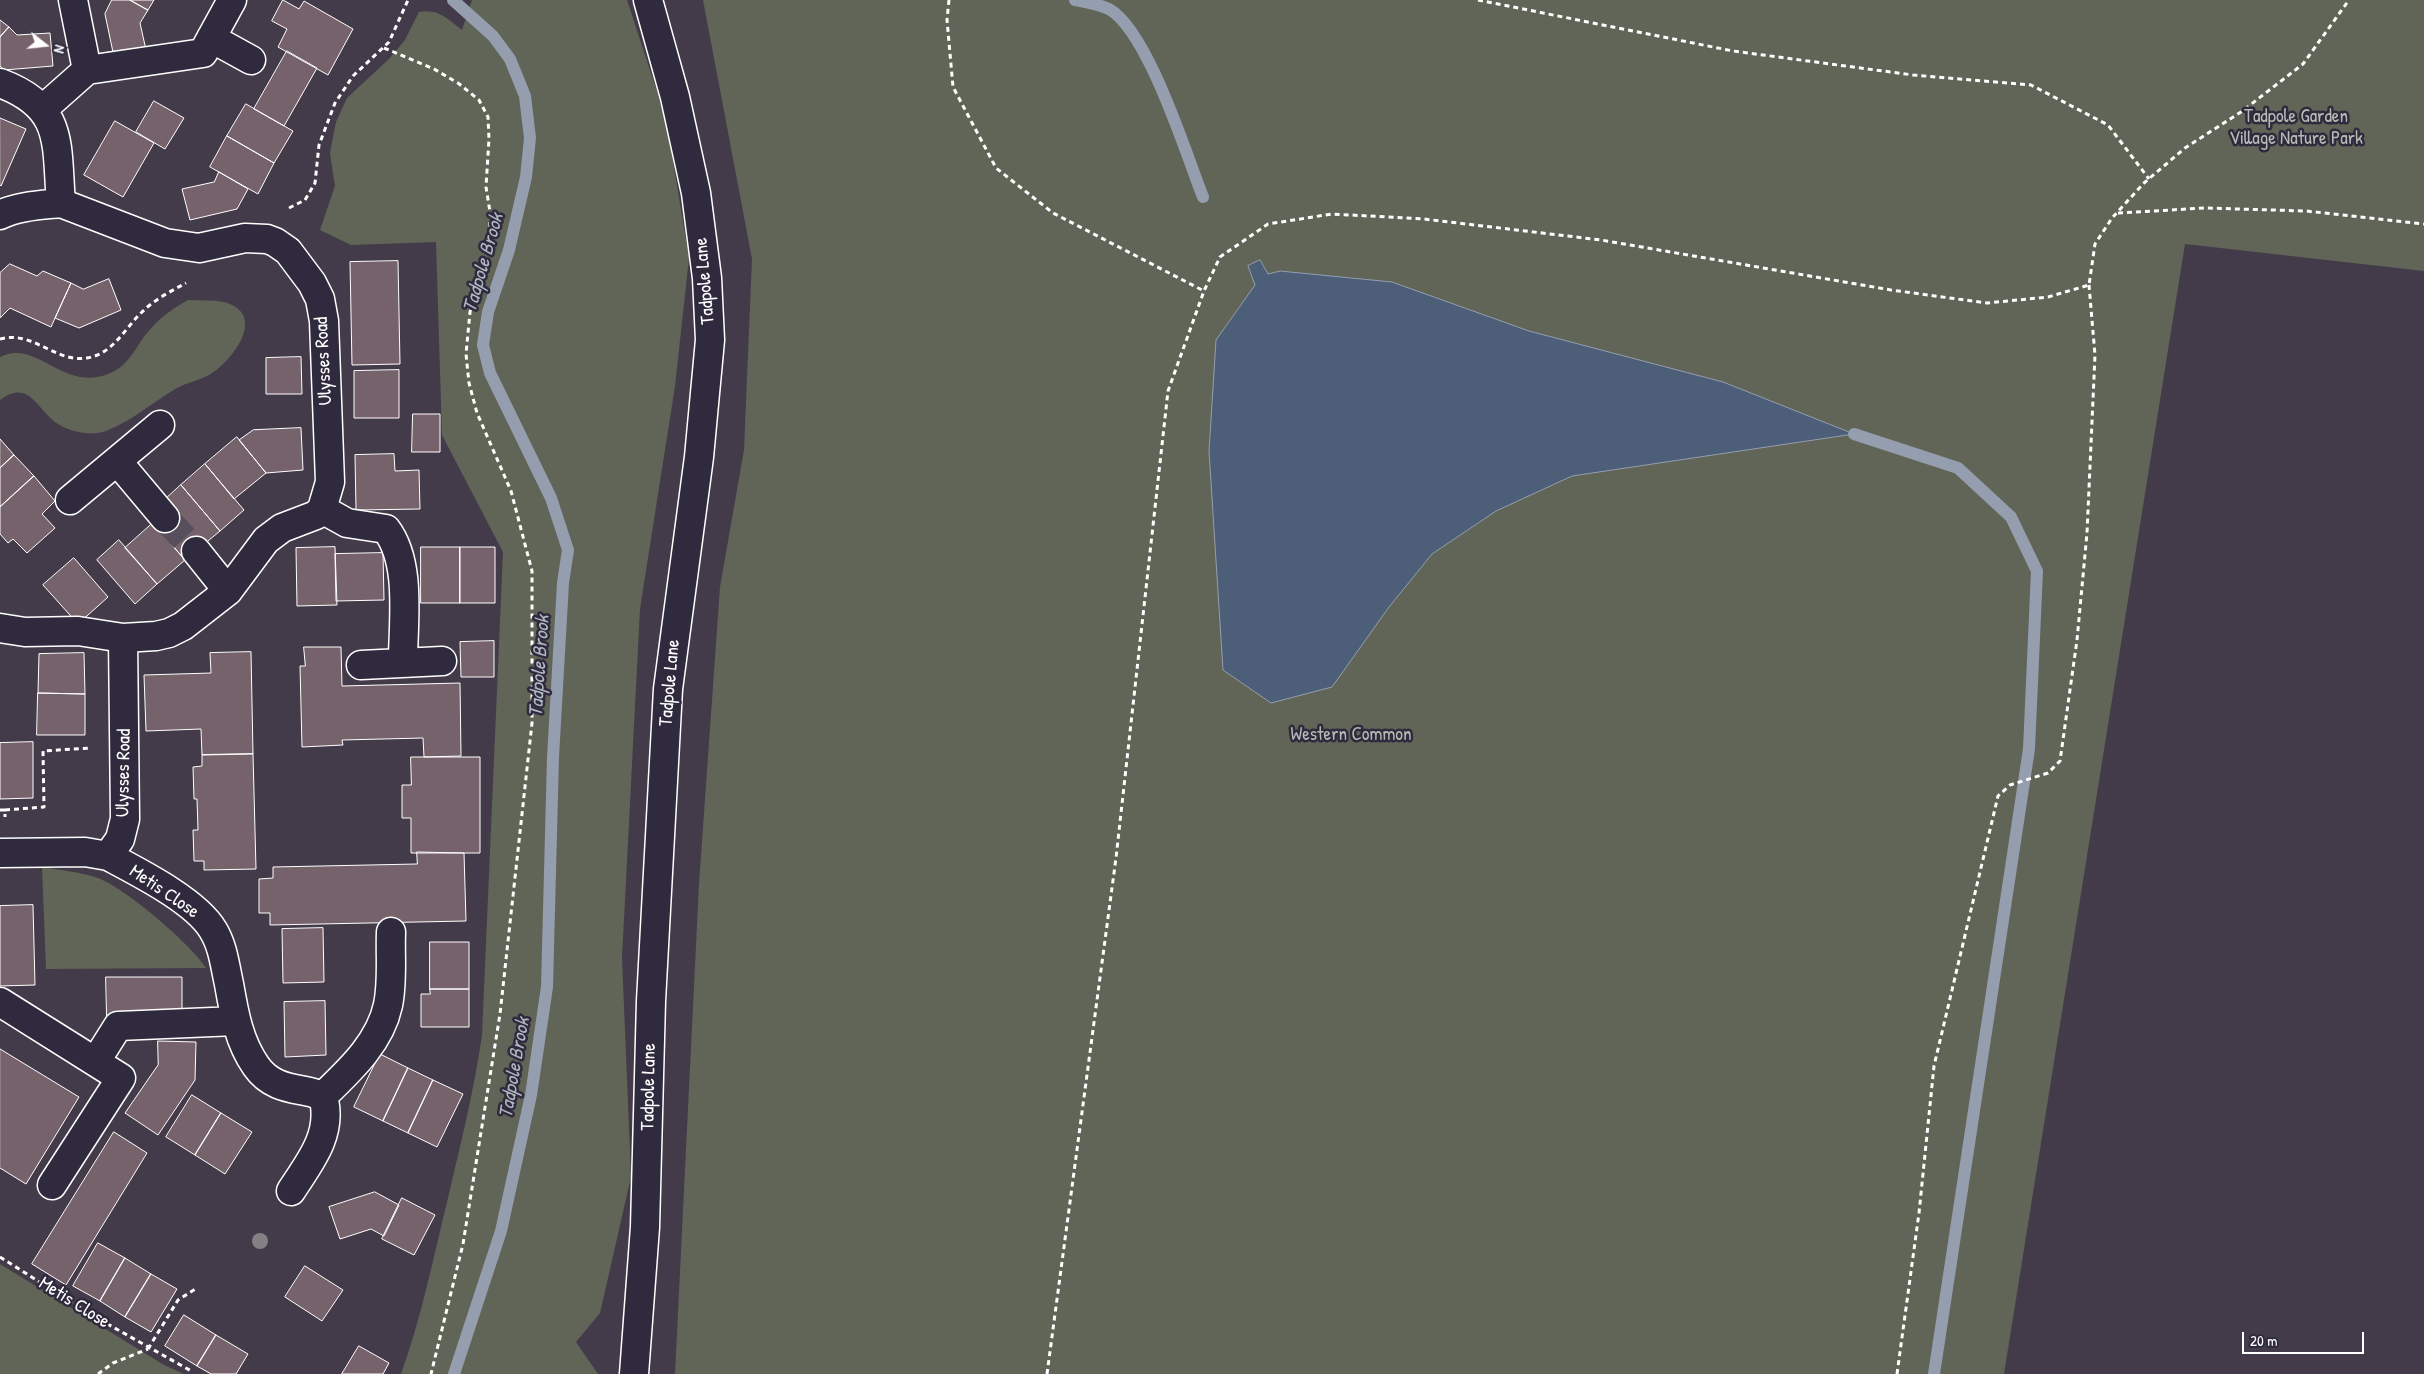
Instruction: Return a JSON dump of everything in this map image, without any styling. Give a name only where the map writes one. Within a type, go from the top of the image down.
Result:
[{"type":"street","points":[[73,0],[87,70]]},
{"type":"street","points":[[43,109],[87,70],[203,53],[232,0]]},
{"type":"street","name":"Tadpole Lane","points":[[634,1374],[645,1227],[651,1001],[668,689],[699,457],[710,340],[706,278],[696,193],[674,98],[648,0]]},
{"type":"street","points":[[211,38],[251,60]]},
{"type":"street","points":[[0,83],[21,91],[43,109],[52,122],[55,134],[61,203],[3,214]]},
{"type":"street","name":"Ulysses Road","points":[[61,203],[165,243],[199,248],[245,238],[267,239],[288,251],[312,283],[320,299],[324,321],[330,482],[322,509]]},
{"type":"street","points":[[70,500],[118,462],[160,425]]},
{"type":"street","points":[[118,462],[165,518]]},
{"type":"street","points":[[0,628],[25,632],[78,632],[122,638],[156,636],[170,633],[183,626],[228,590],[266,540],[282,528],[316,515],[322,509],[347,523],[386,529],[391,536],[403,567],[403,662]]},
{"type":"street","points":[[196,551],[228,590]]},
{"type":"street","name":"Ulysses Road","points":[[108,856],[120,839],[125,819],[122,638]]},
{"type":"street","points":[[361,665],[442,661]]},
{"type":"street","points":[[0,853],[85,852],[108,856]]},
{"type":"street","name":"Metis Close","points":[[108,856],[181,899],[203,917],[212,929],[224,960],[236,1021],[248,1053],[267,1080],[285,1088],[315,1093],[322,1097]]},
{"type":"street","points":[[291,1191],[318,1149],[323,1136],[325,1104],[322,1097],[359,1060],[385,1016],[388,1004],[391,932]]},
{"type":"street","points":[[0,1002],[121,1078],[52,1185]]},
{"type":"street","points":[[96,1061],[118,1026],[236,1021]]},
{"type":"path","points":[[267,239],[276,215],[305,200],[315,183],[321,136],[335,103],[346,85],[360,69],[384,48],[393,34],[408,0]]},
{"type":"path","points":[[949,0],[948,20],[952,86],[996,168],[1053,213],[1204,291]]},
{"type":"path","points":[[1478,0],[1733,51],[1913,75],[2031,84],[2108,125],[2149,179]]},
{"type":"path","points":[[1897,1374],[1919,1213],[1934,1066],[1998,796],[2010,784],[2048,773],[2060,762],[2077,640],[2087,533],[2095,355],[2089,285],[2096,244],[2117,213],[2149,179],[2185,148],[2241,112],[2303,64],[2349,0]]},
{"type":"path","points":[[384,48],[434,69],[458,83],[479,100],[488,117],[490,139],[486,187],[490,212],[490,233],[470,312],[466,354],[469,383],[478,413],[511,491],[532,571],[532,722],[500,1014],[463,1244],[431,1374]]},
{"type":"path","points":[[2117,213],[2205,208],[2297,211],[2424,224]]},
{"type":"path","points":[[1047,1374],[1118,848],[1168,391],[1204,291],[1220,257],[1268,224],[1332,214],[1424,219],[1601,240],[1891,290],[1987,303],[2048,297],[2089,285]]},
{"type":"path","points":[[0,339],[24,338],[66,356],[79,358],[102,353],[125,332],[142,312],[197,275],[199,248]]},
{"type":"path","points":[[5,810],[44,807],[43,751],[125,746]]},
{"type":"path","name":"Metis Close","points":[[0,1257],[148,1348],[192,1372]]},
{"type":"path","points":[[98,1374],[114,1363],[148,1348],[178,1300],[198,1288]]},
{"type":"green space","points":[[472,0],[627,0],[666,119],[689,258],[675,386],[640,609],[622,958],[631,1177],[600,1313],[576,1342],[598,1374],[401,1374],[415,1332],[432,1267],[466,1119],[482,1035],[503,552],[442,435],[436,242],[351,245],[320,230],[335,186],[330,153],[336,122],[347,98],[389,59],[405,40],[419,12],[437,13],[462,30]]},
{"type":"green space","name":"Western Common","points":[[703,0],[2424,0],[2424,271],[2185,244],[2004,1374],[675,1374],[699,884],[720,587],[744,450],[752,259]]},
{"type":"green space","points":[[188,300],[221,301],[230,304],[240,311],[245,319],[245,329],[241,340],[228,359],[212,373],[177,388],[116,427],[100,433],[79,432],[55,422],[37,403],[25,394],[18,392],[0,400],[0,357],[13,353],[26,354],[77,376],[92,378],[108,374],[126,362],[156,323],[171,310]]},
{"type":"green space","points":[[42,867],[85,874],[110,884],[140,905],[187,945],[206,968],[46,969]]},
{"type":"green space","points":[[0,1264],[164,1365],[184,1374],[0,1374]]},
{"type":"water","points":[[1260,260],[1268,274],[1280,271],[1392,282],[1529,331],[1723,382],[1854,434],[1572,476],[1496,511],[1432,554],[1389,607],[1332,687],[1271,703],[1223,670],[1209,451],[1216,340],[1255,285],[1248,266]]},
{"type":"building","points":[[112,0],[130,0],[148,10],[140,23],[146,50],[114,57],[105,14]]},
{"type":"building","points":[[130,0],[154,0],[148,10]]},
{"type":"building","points":[[283,0],[299,9],[304,1],[353,29],[328,75],[278,47],[287,29],[272,21]]},
{"type":"building","points":[[0,20],[9,27],[0,37]]},
{"type":"building","points":[[9,27],[17,35],[50,33],[53,66],[4,70],[0,66],[0,37]]},
{"type":"building","points":[[287,51],[317,68],[284,126],[254,109]]},
{"type":"building","points":[[154,101],[184,118],[165,149],[136,132]]},
{"type":"building","points":[[246,104],[293,131],[274,163],[227,136]]},
{"type":"building","points":[[0,118],[26,129],[1,186],[0,185]]},
{"type":"building","points":[[115,121],[154,143],[123,197],[84,175]]},
{"type":"building","points":[[227,136],[274,163],[258,194],[210,167]]},
{"type":"building","points":[[219,172],[248,189],[237,209],[190,220],[182,189],[214,182]]},
{"type":"building","points":[[398,261],[400,364],[352,365],[350,262]]},
{"type":"building","points":[[10,264],[37,276],[43,271],[71,283],[51,327],[10,308],[0,318],[0,273]]},
{"type":"building","points":[[109,279],[121,310],[79,328],[55,318],[71,283],[83,289]]},
{"type":"building","points":[[301,357],[302,394],[266,394],[266,358]]},
{"type":"building","points":[[399,370],[399,418],[354,418],[354,371]]},
{"type":"building","points":[[413,414],[440,414],[440,452],[412,452]]},
{"type":"building","points":[[301,428],[303,470],[266,473],[239,440],[253,430]]},
{"type":"building","points":[[237,437],[266,473],[234,499],[205,464]]},
{"type":"building","points":[[0,439],[14,455],[0,468]]},
{"type":"building","points":[[394,454],[395,471],[419,470],[420,509],[356,510],[355,455]]},
{"type":"building","points":[[14,455],[34,476],[0,507],[0,468]]},
{"type":"building","points":[[205,464],[244,510],[220,531],[181,485]]},
{"type":"building","points":[[34,476],[55,501],[42,514],[55,528],[27,553],[13,539],[8,543],[0,534],[0,507]]},
{"type":"building","points":[[181,485],[220,531],[185,560],[156,527],[160,504]]},
{"type":"building","points":[[153,523],[185,560],[157,584],[125,548]]},
{"type":"building","points":[[119,540],[157,584],[135,604],[97,560]]},
{"type":"building","points":[[335,547],[337,605],[297,606],[296,548]]},
{"type":"building","points":[[421,547],[460,547],[460,603],[421,603]]},
{"type":"building","points":[[460,547],[495,547],[495,603],[460,603]]},
{"type":"building","points":[[383,553],[384,600],[336,601],[335,554]]},
{"type":"building","points":[[74,558],[108,597],[78,624],[43,585]]},
{"type":"building","points":[[494,641],[494,677],[461,677],[460,642]]},
{"type":"building","points":[[304,647],[341,647],[342,686],[460,683],[461,756],[424,757],[423,738],[342,740],[343,745],[302,747],[300,666],[305,666]]},
{"type":"building","points":[[251,652],[253,754],[202,755],[201,729],[146,731],[144,675],[211,673],[210,653]]},
{"type":"building","points":[[84,653],[85,694],[38,693],[39,654]]},
{"type":"building","points":[[38,693],[85,694],[85,735],[37,735]]},
{"type":"building","points":[[33,742],[33,798],[0,799],[0,743]]},
{"type":"building","points":[[253,754],[256,869],[204,870],[204,861],[194,861],[193,830],[198,830],[197,799],[194,799],[193,767],[202,766],[202,755]]},
{"type":"building","points":[[411,757],[480,757],[480,853],[411,853],[411,818],[402,818],[402,785],[411,785]]},
{"type":"building","points":[[417,852],[464,853],[466,921],[270,925],[270,913],[259,913],[259,879],[273,878],[273,867],[417,864]]},
{"type":"building","points":[[33,905],[35,985],[0,986],[0,906]]},
{"type":"building","points":[[323,928],[324,982],[283,983],[282,929]]},
{"type":"building","points":[[430,942],[469,942],[469,989],[430,989]]},
{"type":"building","points":[[106,977],[182,977],[182,1017],[107,1018]]},
{"type":"building","points":[[430,989],[469,989],[469,1027],[421,1027],[421,994],[430,994]]},
{"type":"building","points":[[325,1001],[326,1055],[285,1057],[284,1002]]},
{"type":"building","points":[[158,1041],[196,1042],[195,1080],[158,1135],[125,1113],[158,1065]]},
{"type":"building","points":[[0,1049],[79,1097],[26,1184],[0,1168]]},
{"type":"building","points":[[380,1054],[408,1068],[383,1121],[354,1107]]},
{"type":"building","points":[[408,1068],[433,1080],[408,1133],[383,1121]]},
{"type":"building","points":[[433,1080],[463,1094],[437,1147],[408,1133]]},
{"type":"building","points":[[192,1095],[221,1113],[195,1155],[166,1137]]},
{"type":"building","points":[[221,1113],[252,1132],[225,1174],[195,1155]]},
{"type":"building","points":[[114,1132],[147,1153],[66,1285],[32,1264]]},
{"type":"building","points":[[375,1192],[399,1205],[384,1236],[371,1229],[340,1239],[329,1207]]},
{"type":"building","points":[[402,1198],[435,1215],[414,1255],[382,1239]]},
{"type":"building","points":[[98,1243],[125,1258],[100,1301],[73,1286]]},
{"type":"building","points":[[125,1258],[151,1274],[125,1317],[100,1301]]},
{"type":"building","points":[[305,1266],[343,1290],[322,1321],[285,1297]]},
{"type":"building","points":[[151,1274],[177,1289],[151,1332],[125,1317]]},
{"type":"building","points":[[184,1315],[216,1335],[197,1366],[165,1346]]},
{"type":"building","points":[[216,1335],[248,1354],[236,1374],[211,1374],[197,1366]]},
{"type":"building","points":[[359,1346],[389,1363],[383,1374],[342,1374]]},
{"type":"waterway","name":"Tadpole Brook","points":[[453,0],[493,36],[510,59],[525,96],[530,138],[526,177],[509,250],[488,312],[483,345],[490,373],[551,498],[568,550],[563,583],[553,757],[547,987],[531,1095],[501,1231],[454,1374]]},
{"type":"waterway","points":[[1075,0],[1096,4],[1109,9],[1124,22],[1138,42],[1164,95],[1203,197]]},
{"type":"waterway","points":[[1854,434],[1958,468],[2011,517],[2037,571],[2029,749],[1934,1374]]},
{"type":"tunnel","points":[[165,518],[196,551]]},
{"type":"park label","name":"Tadpole Garden Village Nature Park","points":[[2296,128]]}]
